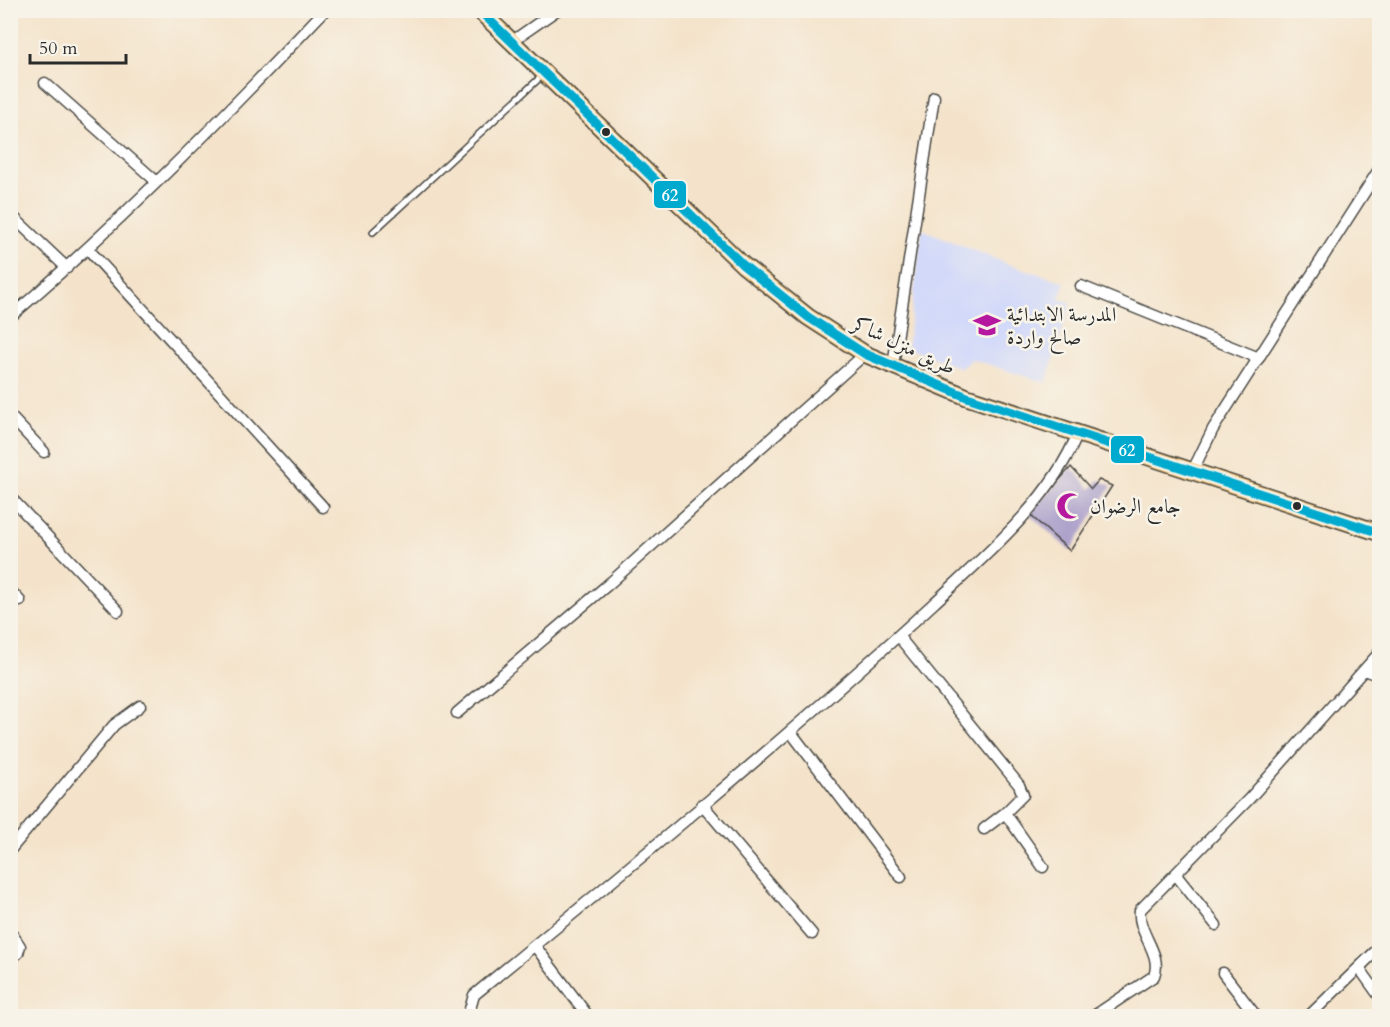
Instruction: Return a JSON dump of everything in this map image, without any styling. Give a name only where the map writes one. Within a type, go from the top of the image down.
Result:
[{"type":"main road","name":"طريق منزل شاكر","points":[[479,10],[743,265],[789,303],[865,354],[967,396],[1380,533]]},
{"type":"street","points":[[10,317],[68,268],[158,182],[325,10]]},
{"type":"street","points":[[511,42],[557,10]]},
{"type":"street","points":[[45,83],[158,182]]},
{"type":"street","points":[[893,365],[934,97]]},
{"type":"street","points":[[1192,472],[1213,429],[1380,168]]},
{"type":"street","points":[[10,214],[68,268]]},
{"type":"street","points":[[88,249],[323,507]]},
{"type":"street","points":[[1081,286],[1259,358]]},
{"type":"street","points":[[457,713],[611,582],[865,354]]},
{"type":"street","points":[[10,416],[44,452]]},
{"type":"street","points":[[468,1017],[474,995],[790,731],[899,637],[973,569],[1055,476],[1078,433]]},
{"type":"street","points":[[10,497],[118,611]]},
{"type":"street","points":[[10,590],[20,601]]},
{"type":"street","points":[[899,637],[1019,785],[1023,795],[984,830]]},
{"type":"street","points":[[1094,1017],[1154,976],[1157,968],[1156,959],[1140,925],[1140,910],[1249,799],[1380,652]]},
{"type":"street","points":[[1364,670],[1380,676]]},
{"type":"street","points":[[10,849],[114,725],[140,706]]},
{"type":"street","points":[[790,731],[901,877]]},
{"type":"street","points":[[702,804],[812,934]]},
{"type":"street","points":[[1005,813],[1043,867]]},
{"type":"street","points":[[1176,875],[1216,925]]},
{"type":"street","points":[[10,931],[20,946],[10,959]]},
{"type":"street","points":[[535,946],[588,1017]]},
{"type":"street","points":[[1309,1017],[1380,947]]},
{"type":"street","points":[[1360,969],[1380,997]]},
{"type":"street","points":[[1223,973],[1256,1017]]},
{"type":"lane","points":[[373,232],[544,74]]},
{"type":"shaded area","name":"المدرسة الابتدائية صالح واردة","points":[[922,229],[1007,264],[1065,282],[1059,299],[1071,302],[1046,383],[972,359],[961,368],[907,348]]},
{"type":"building","points":[[1071,467],[1091,489],[1099,480],[1112,486],[1070,551],[1029,514]]},
{"type":"transit line","name":"62","points":[[479,10],[743,265],[808,317],[865,354],[967,397],[1380,533]]},
{"type":"place","name":"المدرسة الابتدائية صالح واردة","points":[[987,325]]},
{"type":"place","name":"جامع الرضوان","points":[[1070,506]]}]
